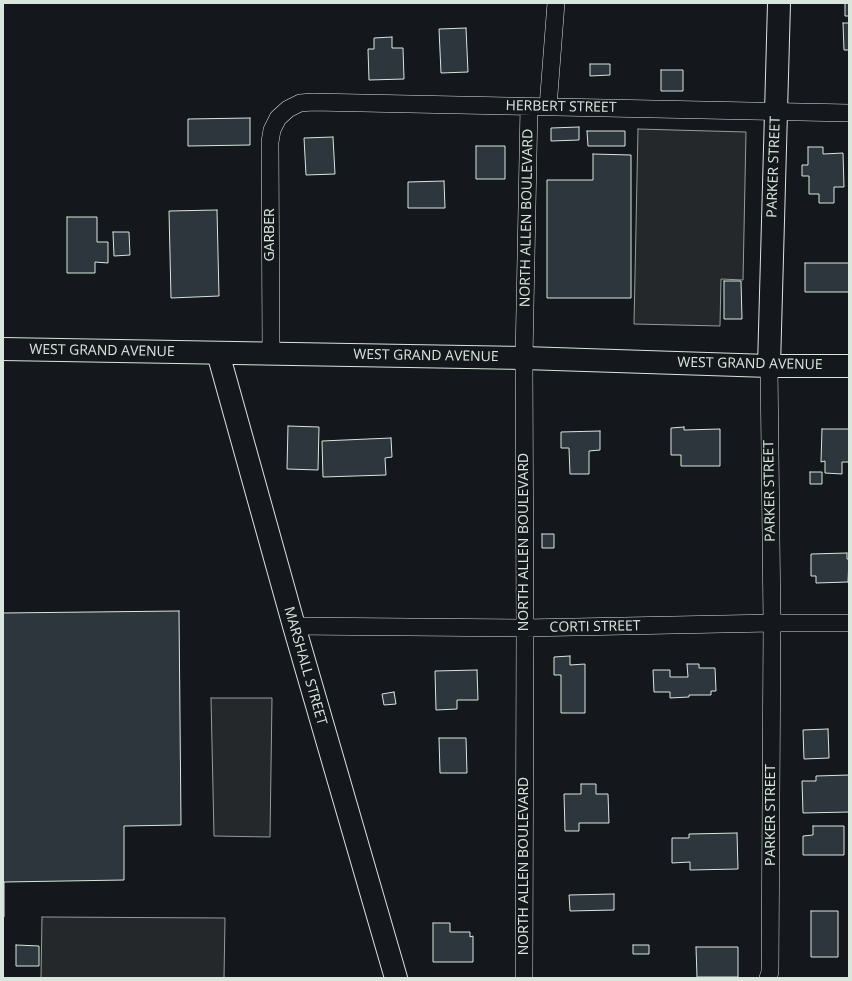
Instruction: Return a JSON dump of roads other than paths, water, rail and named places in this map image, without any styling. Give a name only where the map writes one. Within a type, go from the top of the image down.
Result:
[{"type":"main road","name":"PARKER STREET","points":[[768,366],[779,3]]},
{"type":"main road","name":"WEST GRAND AVENUE","points":[[3,349],[524,358],[768,366],[849,366]]},
{"type":"main road","name":"MARSHALL STREET","points":[[218,353],[294,626],[396,978]]},
{"type":"street","points":[[548,107],[556,3]]},
{"type":"street","name":"HERBERT STREET","points":[[278,118],[288,109],[300,103],[313,102],[849,113]]},
{"type":"street","name":"NORTH ALLEN BOULEVARD","points":[[524,978],[524,358],[529,106]]},
{"type":"street","name":"GARBER","points":[[271,354],[270,142],[272,130],[278,118]]},
{"type":"street","name":"PARKER STREET","points":[[768,366],[772,623],[770,972],[768,978]]},
{"type":"street","name":"CORTI STREET","points":[[294,626],[525,628],[849,623]]}]
